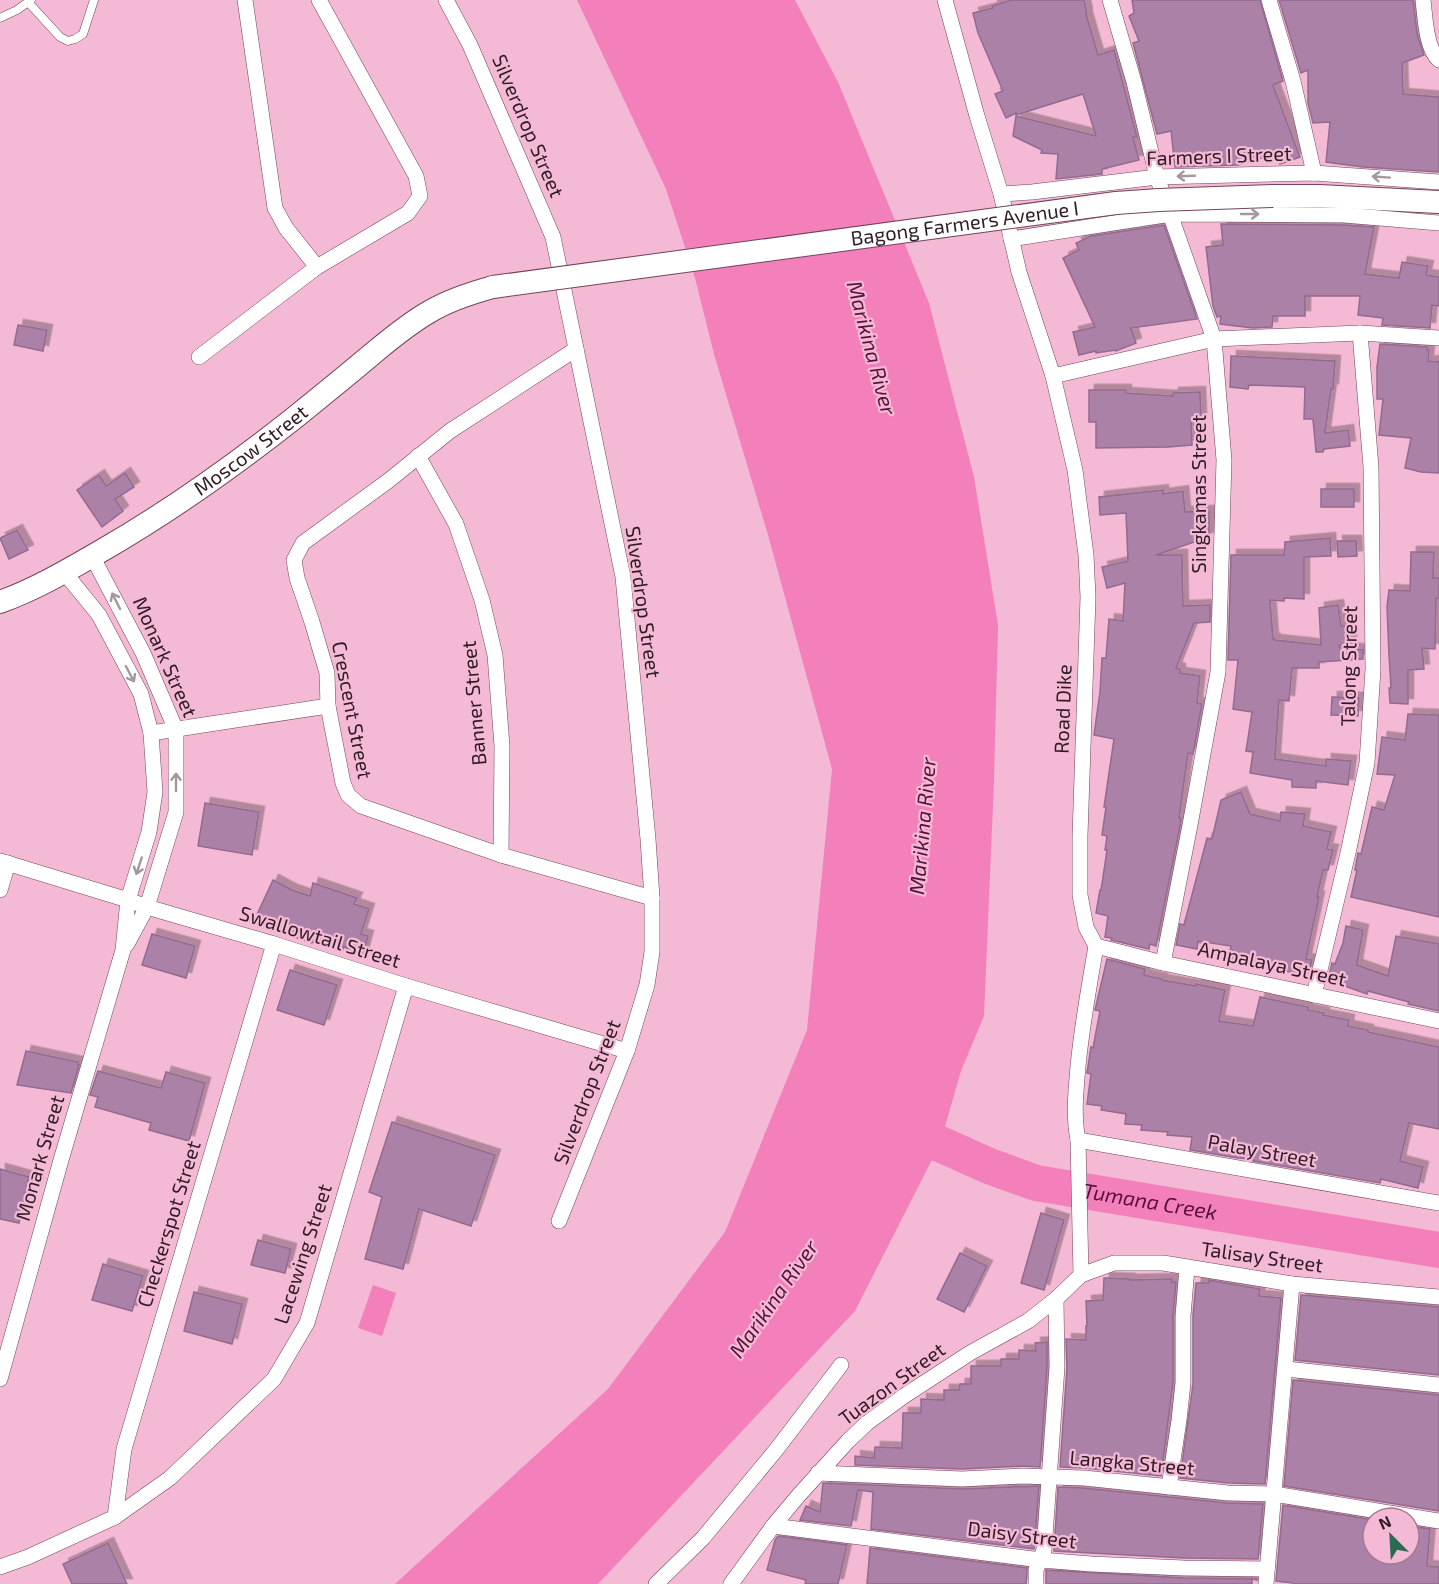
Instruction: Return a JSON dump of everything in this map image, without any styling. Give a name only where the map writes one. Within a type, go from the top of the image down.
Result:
[{"type":"street","points":[[245,0],[275,208],[286,228],[317,267]]},
{"type":"street","points":[[200,357],[317,267],[408,213],[420,196],[416,176],[319,0]]},
{"type":"street","name":"Silverdrop Street","points":[[446,0],[470,45],[553,237],[623,577],[648,839],[652,898],[652,952],[647,985],[627,1051],[559,1221]]},
{"type":"street","name":"Road Dike","points":[[945,0],[1001,194],[1019,272],[1053,376],[1075,471],[1086,555],[1088,597],[1080,824],[1080,895],[1086,927],[1096,946]]},
{"type":"street","name":"Singkamas Street","points":[[1110,0],[1134,82],[1157,177],[1214,339],[1224,460],[1218,672],[1162,963]]},
{"type":"street","points":[[1269,0],[1293,81],[1314,172]]},
{"type":"street","points":[[1423,0],[1429,39],[1436,58],[1439,60]]},
{"type":"street","name":"Farmers I Street","points":[[1001,194],[1157,177],[1314,172],[1439,182]]},
{"type":"street","name":"Bagong Farmers Avenue I","points":[[493,287],[1116,203],[1273,196],[1439,202]]},
{"type":"street","points":[[1011,239],[1171,214],[1344,215],[1439,223]]},
{"type":"street","name":"Moscow Street","points":[[0,602],[26,592],[64,572],[172,507],[293,419],[412,322],[430,310],[493,287]]},
{"type":"street","points":[[1053,376],[1214,339],[1360,333],[1439,338]]},
{"type":"street","name":"Talong Street","points":[[1314,995],[1367,763],[1373,669],[1371,466],[1360,333]]},
{"type":"street","name":"Crescent Street","points":[[576,348],[450,431],[388,481],[303,543],[294,560],[297,578],[327,673],[328,706],[343,783],[348,795],[361,806],[501,855],[652,898]]},
{"type":"street","name":"Banner Street","points":[[418,456],[456,524],[482,600],[495,655],[502,746],[501,855]]},
{"type":"street","name":"Monark Street","points":[[92,556],[143,653],[176,730],[176,812],[147,907],[123,950]]},
{"type":"street","name":"Monark Street","points":[[0,1379],[123,950],[128,900],[146,843],[155,792],[151,733],[141,694],[99,615],[64,572]]},
{"type":"street","points":[[151,733],[328,706]]},
{"type":"street","points":[[153,808],[176,812]]},
{"type":"street","points":[[0,890],[4,862]]},
{"type":"street","name":"Swallowtail Street","points":[[4,862],[406,986],[627,1051]]},
{"type":"street","name":"Checkerspot Street","points":[[115,1517],[124,1449],[274,944]]},
{"type":"street","points":[[1081,1275],[1075,1100],[1082,1029],[1096,946]]},
{"type":"street","name":"Ampalaya Street","points":[[1096,946],[1162,963],[1439,1021]]},
{"type":"street","name":"Lacewing Street","points":[[0,1567],[28,1557],[115,1517],[170,1478],[274,1378],[307,1323],[406,986]]},
{"type":"street","name":"Palay Street","points":[[1078,1140],[1439,1203]]},
{"type":"street","name":"Talisay Street","points":[[1081,1275],[1114,1263],[1163,1263],[1292,1284],[1439,1297]]},
{"type":"street","points":[[1169,1487],[1183,1383],[1184,1316],[1188,1268]]},
{"type":"street","name":"Tuazon Street","points":[[731,1584],[773,1526],[818,1473],[867,1423],[970,1353],[1028,1321],[1081,1275]]},
{"type":"street","points":[[1267,1576],[1292,1284]]},
{"type":"street","points":[[1036,1584],[1036,1570],[1044,1550],[1050,1477],[1057,1367],[1056,1299]]},
{"type":"street","points":[[656,1584],[703,1538],[776,1450],[841,1365]]},
{"type":"street","points":[[1286,1369],[1439,1385]]},
{"type":"street","name":"Langka Street","points":[[818,1473],[962,1479],[1022,1476],[1084,1478],[1228,1493],[1275,1494],[1439,1521]]},
{"type":"street","name":"Daisy Street","points":[[773,1526],[1041,1560],[1267,1576]]},
{"type":"lane","points":[[0,18],[29,1],[60,37],[68,41],[83,34],[94,0]]},
{"type":"water","name":"Marikina River","points":[[577,0],[795,0],[838,82],[929,303],[974,477],[998,625],[984,1016],[961,1071],[940,1144],[855,1311],[598,1584],[395,1584],[608,1389],[725,1232],[807,1030],[832,769],[768,535],[714,354],[695,278],[666,189]]},
{"type":"water","points":[[373,1285],[396,1293],[382,1336],[358,1328]]},
{"type":"building","points":[[1011,0],[1084,0],[1098,55],[1114,50],[1137,137],[1133,137],[1139,160],[1102,169],[1102,174],[1056,179],[1058,154],[1041,153],[1042,150],[1013,136],[1016,116],[1096,136],[1083,94],[1006,118],[995,94],[1003,91],[978,33],[973,13]]},
{"type":"building","points":[[1132,0],[1260,0],[1283,81],[1273,85],[1300,157],[1280,164],[1276,154],[1238,165],[1175,167],[1171,131],[1157,134],[1133,43],[1139,41],[1129,16],[1134,13]]},
{"type":"building","points":[[1279,0],[1413,0],[1417,34],[1424,55],[1402,63],[1403,94],[1439,97],[1439,172],[1326,162],[1330,122],[1313,123],[1308,103],[1308,70],[1301,73]]},
{"type":"building","points":[[1221,224],[1374,227],[1365,274],[1399,278],[1402,262],[1428,266],[1426,275],[1439,277],[1439,306],[1432,305],[1430,328],[1382,325],[1383,318],[1358,315],[1360,296],[1305,296],[1305,316],[1273,316],[1272,327],[1253,328],[1220,324],[1221,316],[1217,317],[1213,306],[1206,247],[1223,245]]},
{"type":"building","points":[[1164,225],[1197,319],[1131,328],[1136,343],[1116,351],[1096,353],[1096,351],[1079,355],[1073,332],[1095,327],[1063,258],[1079,250],[1076,243],[1091,236]]},
{"type":"building","points":[[18,325],[47,330],[43,351],[14,345]]},
{"type":"building","points":[[1380,344],[1427,347],[1428,361],[1439,362],[1439,473],[1405,468],[1411,438],[1379,435],[1383,399],[1377,399]]},
{"type":"building","points":[[1231,356],[1335,361],[1333,389],[1331,389],[1325,433],[1348,430],[1350,446],[1316,452],[1313,419],[1304,419],[1305,387],[1249,385],[1248,389],[1230,387]]},
{"type":"building","points":[[1089,390],[1126,390],[1126,393],[1173,396],[1173,393],[1200,392],[1201,419],[1191,419],[1192,445],[1096,448],[1096,422],[1089,422]]},
{"type":"building","points":[[125,473],[134,487],[115,499],[123,511],[102,527],[77,490],[99,475],[106,486]]},
{"type":"building","points":[[1321,489],[1354,489],[1354,507],[1321,507]]},
{"type":"building","points":[[1163,490],[1163,494],[1183,491],[1185,512],[1209,511],[1209,537],[1156,555],[1182,555],[1183,606],[1210,605],[1210,622],[1194,623],[1176,668],[1180,669],[1180,673],[1200,676],[1197,703],[1202,704],[1193,754],[1188,753],[1179,818],[1181,818],[1180,826],[1156,946],[1150,944],[1149,949],[1105,937],[1108,916],[1096,913],[1107,850],[1105,850],[1107,836],[1102,835],[1114,739],[1094,735],[1102,658],[1106,658],[1109,619],[1123,621],[1125,583],[1107,588],[1102,567],[1128,561],[1126,513],[1100,515],[1099,497]]},
{"type":"building","points":[[17,530],[28,550],[9,559],[0,538]]},
{"type":"building","points":[[1330,538],[1331,556],[1304,557],[1304,599],[1270,600],[1273,639],[1321,645],[1319,608],[1338,605],[1341,626],[1350,626],[1351,645],[1339,645],[1339,647],[1363,650],[1363,659],[1319,662],[1319,668],[1292,668],[1289,701],[1279,700],[1275,759],[1326,766],[1326,759],[1351,761],[1348,785],[1316,781],[1316,788],[1292,787],[1292,780],[1250,773],[1253,752],[1246,751],[1252,712],[1233,709],[1238,660],[1228,660],[1231,555],[1284,555],[1285,542]]},
{"type":"building","points":[[1337,541],[1356,541],[1357,556],[1338,557]]},
{"type":"building","points":[[1411,552],[1434,552],[1433,578],[1439,578],[1439,599],[1436,598],[1435,649],[1422,648],[1424,669],[1408,670],[1408,704],[1390,703],[1387,607],[1389,590],[1410,591]]},
{"type":"building","points":[[1332,697],[1359,698],[1358,716],[1331,715]]},
{"type":"building","points":[[1408,714],[1439,715],[1439,917],[1351,897],[1358,853],[1361,854],[1372,807],[1384,810],[1395,775],[1377,774],[1382,737],[1405,740]]},
{"type":"building","points":[[1241,792],[1250,814],[1280,821],[1281,812],[1305,814],[1303,826],[1331,832],[1327,849],[1333,850],[1328,870],[1323,870],[1317,897],[1319,897],[1306,959],[1312,960],[1307,975],[1228,961],[1231,946],[1198,941],[1197,949],[1176,945],[1180,924],[1184,925],[1207,838],[1212,839],[1221,800]]},
{"type":"building","points":[[205,803],[259,812],[252,855],[198,846]]},
{"type":"building","points":[[273,880],[310,896],[313,883],[357,898],[354,904],[369,909],[361,934],[368,936],[363,954],[344,947],[342,951],[312,943],[277,932],[254,921]]},
{"type":"building","points":[[1346,926],[1363,930],[1357,965],[1388,976],[1396,936],[1439,944],[1439,1011],[1368,991],[1367,994],[1328,980],[1332,963],[1335,964],[1343,943]]},
{"type":"building","points":[[152,934],[195,946],[186,978],[142,965]]},
{"type":"building","points":[[1107,959],[1145,969],[1144,975],[1162,980],[1225,990],[1219,1021],[1253,1026],[1260,997],[1308,1007],[1308,1010],[1324,1013],[1323,1015],[1349,1020],[1348,1026],[1368,1030],[1368,1032],[1439,1047],[1439,1129],[1409,1123],[1400,1161],[1423,1167],[1418,1188],[1381,1179],[1380,1183],[1253,1161],[1253,1159],[1190,1150],[1192,1137],[1141,1130],[1142,1125],[1125,1124],[1126,1114],[1101,1110],[1102,1106],[1087,1104],[1091,1074],[1087,1073],[1100,1011],[1095,1010]]},
{"type":"building","points":[[290,970],[337,985],[324,1025],[277,1010]]},
{"type":"building","points":[[26,1051],[78,1062],[71,1093],[17,1085]]},
{"type":"building","points":[[98,1071],[161,1088],[166,1072],[205,1083],[189,1141],[149,1130],[151,1123],[95,1107],[98,1097],[90,1095]]},
{"type":"building","points":[[392,1122],[495,1155],[471,1226],[419,1209],[403,1269],[365,1259],[382,1197],[369,1192]]},
{"type":"building","points":[[0,1169],[29,1177],[19,1223],[0,1219]]},
{"type":"building","points":[[1041,1213],[1064,1220],[1044,1290],[1021,1283]]},
{"type":"building","points":[[258,1240],[291,1249],[285,1273],[251,1265]]},
{"type":"building","points":[[960,1253],[987,1266],[964,1312],[937,1299]]},
{"type":"building","points":[[103,1264],[143,1276],[132,1311],[92,1300]]},
{"type":"building","points":[[1104,1278],[1172,1279],[1172,1282],[1176,1282],[1173,1316],[1173,1382],[1161,1476],[1060,1467],[1067,1368],[1066,1339],[1086,1340],[1086,1301],[1103,1300]]},
{"type":"building","points":[[1209,1280],[1260,1289],[1259,1296],[1281,1298],[1265,1484],[1180,1478],[1193,1384],[1193,1316],[1196,1283],[1209,1283]]},
{"type":"building","points":[[194,1292],[242,1304],[232,1344],[184,1331]]},
{"type":"building","points":[[1301,1295],[1439,1307],[1439,1375],[1295,1360]]},
{"type":"building","points":[[1047,1342],[1040,1467],[962,1469],[855,1465],[855,1456],[874,1458],[875,1447],[902,1448],[903,1413],[921,1413],[921,1399],[944,1400],[944,1390],[959,1390],[960,1384],[971,1384],[971,1366],[1001,1366],[1001,1359],[1019,1359],[1019,1350],[1036,1351],[1035,1343]]},
{"type":"building","points":[[1293,1380],[1439,1395],[1439,1511],[1421,1508],[1421,1506],[1408,1506],[1284,1486]]},
{"type":"building","points":[[823,1483],[962,1489],[1039,1486],[1034,1549],[871,1529],[873,1492],[858,1490],[851,1526],[800,1520],[806,1506],[820,1512]]},
{"type":"building","points":[[1058,1487],[1227,1503],[1263,1504],[1258,1559],[1184,1558],[1054,1551]]},
{"type":"building","points":[[1283,1505],[1361,1518],[1361,1566],[1421,1566],[1421,1528],[1430,1529],[1427,1566],[1439,1567],[1439,1584],[1293,1584],[1276,1581]]},
{"type":"building","points":[[778,1536],[847,1545],[838,1584],[805,1584],[806,1580],[767,1570]]},
{"type":"building","points":[[108,1543],[127,1584],[72,1584],[63,1564]]},
{"type":"building","points":[[870,1548],[1027,1568],[1026,1584],[867,1584]]},
{"type":"building","points":[[1046,1570],[1184,1578],[1257,1579],[1257,1580],[1252,1579],[1252,1584],[1046,1584]]},
{"type":"waterway","name":"Tumana Creek","points":[[893,1135],[940,1144],[989,1166],[1036,1183],[1439,1250]]}]
